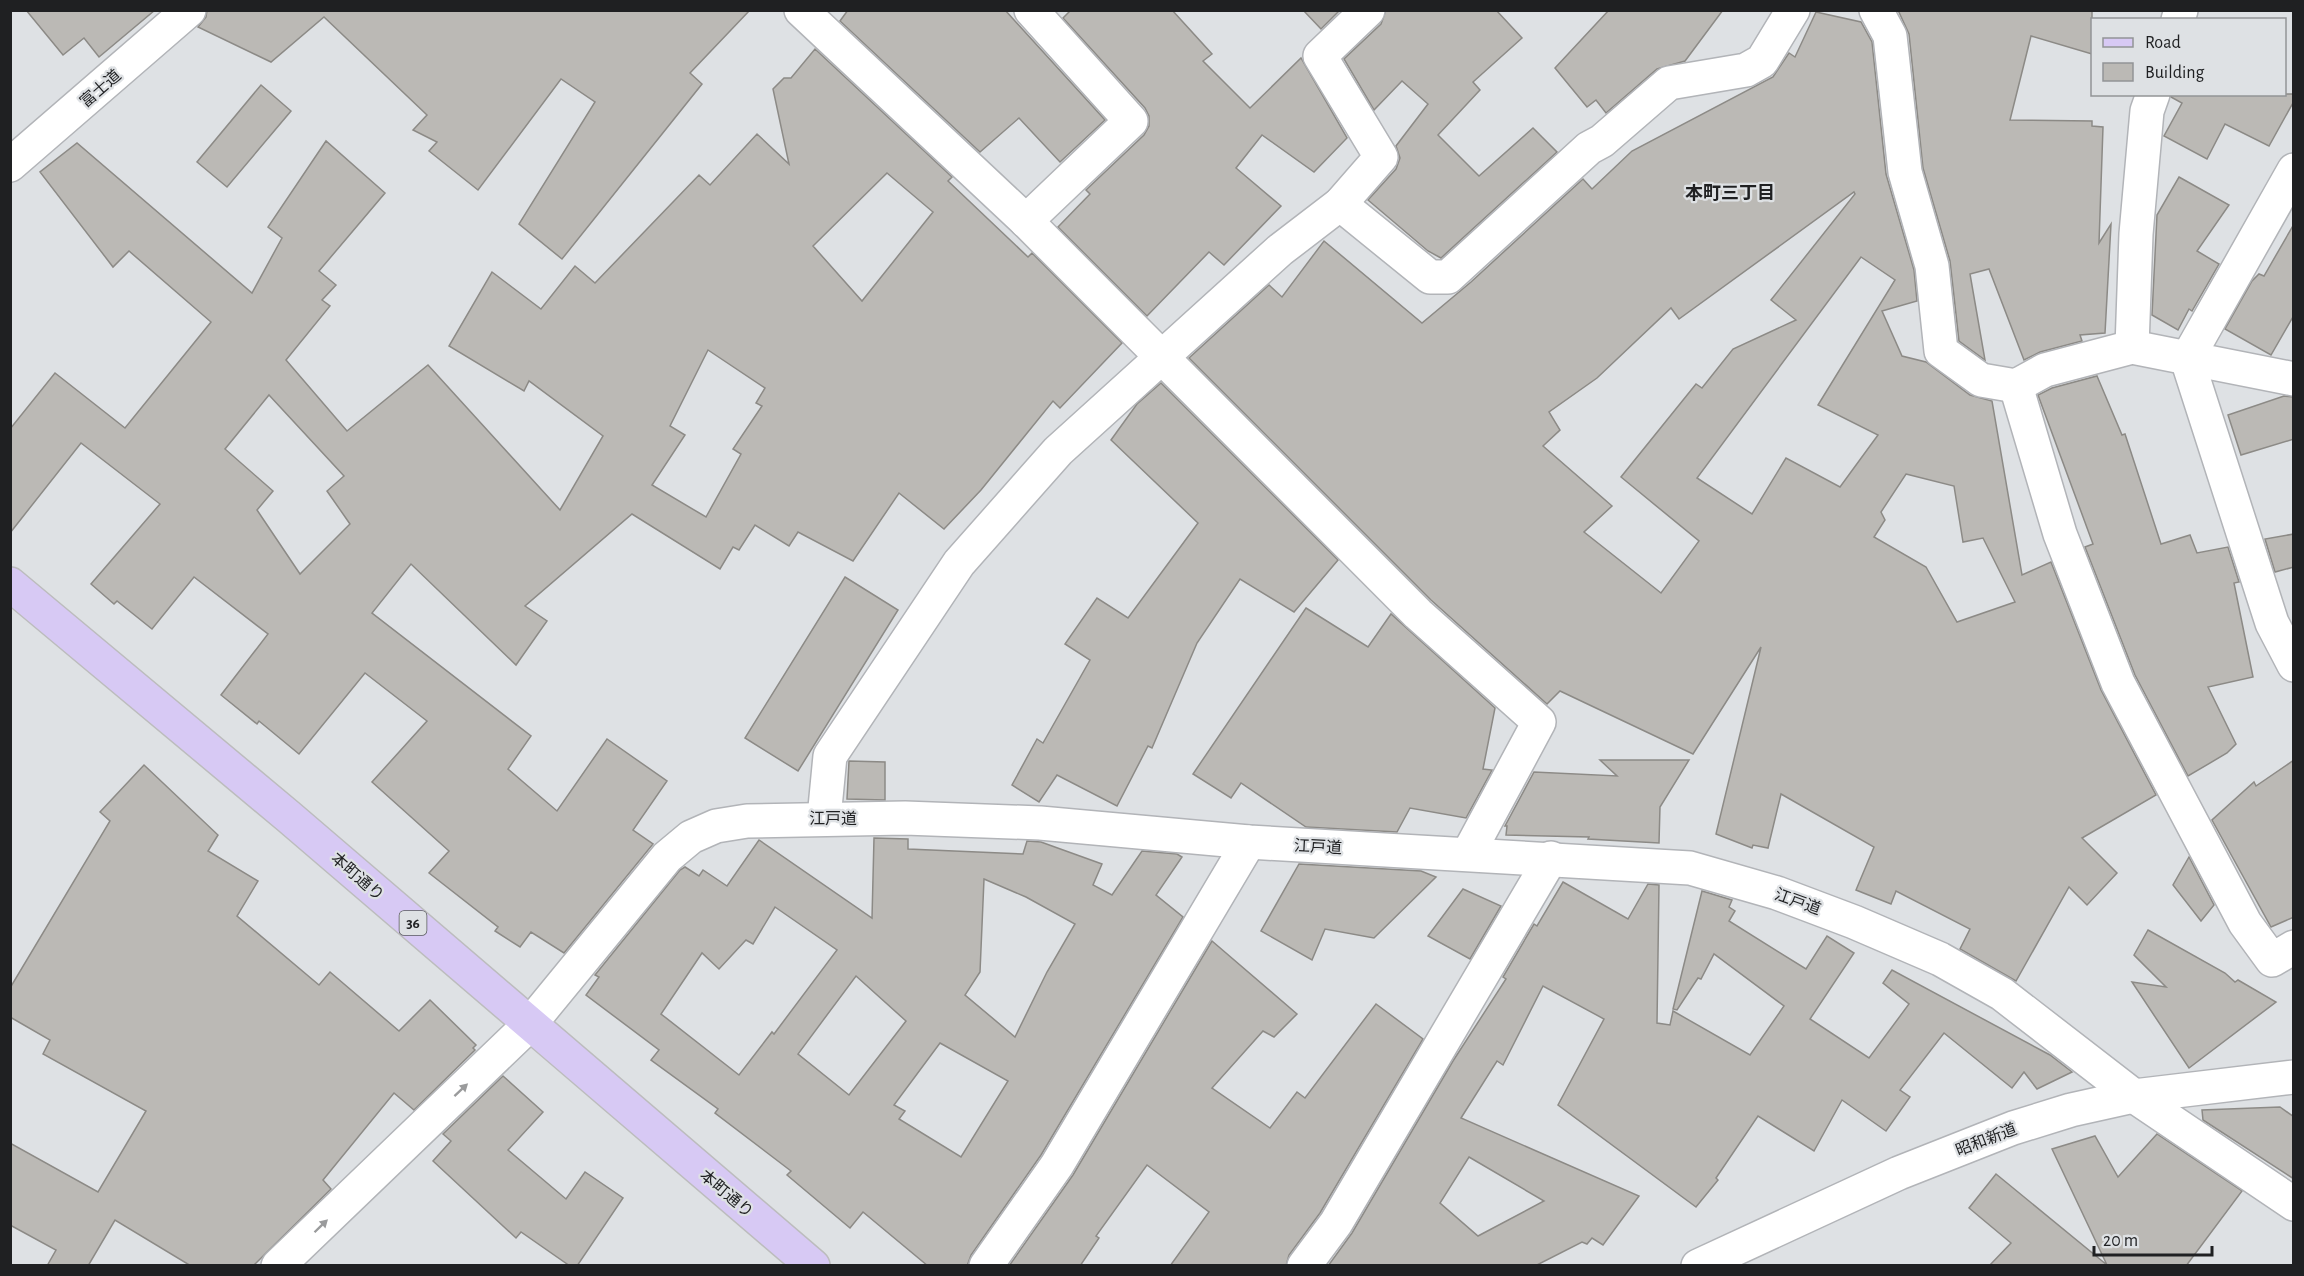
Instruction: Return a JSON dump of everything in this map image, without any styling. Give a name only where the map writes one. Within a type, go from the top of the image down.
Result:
[{"type":"main road","name":"本町通り","points":[[10,584],[289,816],[813,1266]]},
{"type":"street","name":"富士道","points":[[10,165],[189,10]]},
{"type":"street","points":[[801,10],[1026,221],[1418,614],[1539,722],[1468,854]]},
{"type":"street","points":[[1026,221],[1131,121],[1031,10]]},
{"type":"street","points":[[824,818],[830,756],[959,563],[1058,451],[1277,253],[1340,204],[1381,157],[1320,56],[1368,10]]},
{"type":"street","points":[[1340,204],[1430,277],[1448,277],[1589,148],[1602,141],[1669,82],[1746,70],[1762,61],[1793,10]]},
{"type":"street","points":[[1876,10],[1890,36],[1905,172],[1932,266],[1941,351],[1982,380],[2016,386],[2045,370],[2132,347],[2294,379]]},
{"type":"street","points":[[2132,347],[2136,234],[2147,111],[2152,96]]},
{"type":"street","points":[[2293,173],[2187,359],[2272,623],[2294,665]]},
{"type":"street","points":[[2016,386],[2060,534],[2118,683],[2245,923],[2272,960],[2294,947]]},
{"type":"street","name":"江戸道","points":[[278,1266],[530,1024],[667,857],[691,837],[716,826],[747,821],[824,818],[1040,823],[1249,842],[1551,858],[1690,868],[1777,893],[1854,922],[1940,959],[2002,994],[2134,1096],[2294,1204]]},
{"type":"street","points":[[986,1266],[1057,1165],[1249,842]]},
{"type":"street","points":[[1304,1266],[1336,1223],[1551,858]]},
{"type":"street","name":"昭和新道","points":[[1698,1266],[1899,1173],[2003,1132],[2071,1110],[2134,1096],[2294,1077]]},
{"type":"building","points":[[26,10],[155,10],[99,57],[84,38],[63,55]]},
{"type":"building","points":[[207,10],[750,10],[690,73],[702,84],[562,259],[519,224],[595,102],[561,79],[478,190],[429,151],[437,142],[413,130],[427,115],[324,17],[271,62],[198,27],[206,17]]},
{"type":"building","points":[[848,10],[1005,10],[1105,120],[1060,162],[1019,118],[980,152],[840,21]]},
{"type":"building","points":[[1071,10],[1172,10],[1212,54],[1203,61],[1250,108],[1301,58],[1347,138],[1314,172],[1262,135],[1236,168],[1281,206],[1224,265],[1209,252],[1147,316],[1058,227],[1090,194],[1086,190],[1144,135],[1149,126],[1149,116],[1145,108],[1063,18]]},
{"type":"building","points":[[1303,10],[1340,10],[1321,29]]},
{"type":"building","points":[[1386,10],[1496,10],[1522,38],[1473,82],[1480,90],[1438,135],[1479,176],[1533,128],[1557,152],[1441,258],[1428,251],[1368,200],[1396,169],[1400,158],[1396,146],[1428,104],[1402,81],[1374,110],[1344,59],[1381,24]]},
{"type":"building","points":[[1609,10],[1723,10],[1685,61],[1657,69],[1606,113],[1596,100],[1587,107],[1555,68]]},
{"type":"building","points":[[1898,10],[2092,10],[2091,54],[2031,36],[2010,120],[2092,121],[2092,126],[2103,127],[2099,243],[2111,224],[2105,333],[2080,335],[2082,341],[2040,352],[2024,360],[1989,269],[1970,274],[1985,360],[1959,341],[1950,261],[1923,168],[1909,34]]},
{"type":"building","points":[[1816,12],[1861,22],[1872,42],[1886,174],[1914,270],[1917,301],[1882,311],[1902,356],[1926,362],[1970,395],[1992,401],[2022,575],[2051,562],[2101,690],[2156,795],[2082,838],[2117,873],[2087,905],[2069,887],[2016,981],[1960,949],[1970,929],[1896,891],[1891,904],[1856,890],[1874,847],[1781,794],[1768,848],[1753,845],[1752,848],[1716,834],[1761,647],[1693,754],[1560,691],[1547,704],[1431,600],[1189,358],[1269,285],[1282,297],[1324,241],[1422,323],[1471,282],[1583,179],[1592,189],[1632,151],[1773,77],[1789,53],[1795,57]],"holes":[[[1854,192],[1855,194],[1771,300],[1796,320],[1733,349],[1702,388],[1696,384],[1621,477],[1699,541],[1661,593],[1584,532],[1612,506],[1543,446],[1560,430],[1549,412],[1597,378],[1671,308],[1679,319]],[[1861,257],[1895,280],[1818,405],[1878,435],[1840,487],[1786,458],[1752,514],[1697,478]],[[1906,474],[1954,486],[1963,542],[1983,538],[2015,602],[1957,622],[1926,567],[1874,537],[1885,520],[1881,512]]]},
{"type":"building","points":[[815,49],[952,177],[948,181],[1028,257],[1032,253],[1122,343],[1060,408],[1053,401],[981,490],[944,529],[899,493],[853,561],[798,532],[789,546],[755,525],[739,550],[733,547],[720,569],[632,514],[525,606],[547,621],[516,665],[411,564],[372,613],[531,736],[508,769],[557,811],[607,739],[667,781],[633,830],[653,844],[564,953],[531,932],[520,947],[495,931],[498,927],[429,873],[449,851],[372,782],[427,721],[365,673],[299,754],[259,721],[257,724],[221,695],[268,634],[194,577],[152,629],[117,601],[114,604],[91,584],[160,504],[81,443],[10,533],[10,429],[55,373],[125,428],[211,322],[129,251],[113,267],[40,172],[77,143],[252,293],[282,238],[268,227],[326,141],[385,193],[319,271],[336,285],[322,300],[330,306],[286,360],[347,431],[428,365],[560,510],[603,436],[529,381],[524,391],[449,346],[492,272],[541,309],[575,266],[595,283],[699,175],[710,185],[757,134],[789,164],[773,89],[784,78],[791,78]],"holes":[[[887,173],[933,212],[862,301],[813,246]],[[708,350],[765,388],[756,403],[762,406],[733,449],[741,454],[706,517],[652,485],[685,435],[670,426]],[[269,395],[344,476],[327,491],[350,524],[300,574],[257,510],[273,491],[225,449]]]},
{"type":"building","points":[[261,85],[291,111],[227,187],[197,162]]},
{"type":"building","points":[[2286,94],[2294,94],[2294,101],[2269,146],[2225,124],[2207,159],[2164,136],[2182,103],[2171,97],[2286,96]]},
{"type":"building","points":[[2179,177],[2229,205],[2197,251],[2219,264],[2192,311],[2189,309],[2178,330],[2152,315],[2157,215]]},
{"type":"building","points":[[2294,224],[2294,315],[2271,355],[2225,329],[2252,281],[2259,274],[2264,276]]},
{"type":"building","points":[[2097,376],[2122,435],[2125,434],[2161,544],[2190,535],[2197,553],[2228,547],[2239,582],[2234,583],[2253,677],[2208,687],[2236,744],[2227,753],[2188,776],[2135,675],[2085,547],[2093,544],[2038,395],[2052,388]]},
{"type":"building","points":[[1161,383],[1338,560],[1294,612],[1240,579],[1197,643],[1152,748],[1148,746],[1117,806],[1057,775],[1039,802],[1012,785],[1037,739],[1043,743],[1090,660],[1065,644],[1097,598],[1128,618],[1198,523],[1111,440],[1137,404]]},
{"type":"building","points":[[2284,396],[2294,397],[2294,439],[2241,455],[2228,415]]},
{"type":"building","points":[[2294,534],[2294,567],[2275,572],[2265,539]]},
{"type":"building","points":[[845,577],[898,610],[798,771],[745,738]]},
{"type":"building","points":[[1306,608],[1368,647],[1391,614],[1495,708],[1483,769],[1492,770],[1466,818],[1410,808],[1397,832],[1306,827],[1241,783],[1231,798],[1193,774]]},
{"type":"building","points":[[1600,760],[1689,760],[1660,807],[1659,843],[1588,839],[1589,837],[1506,835],[1507,826],[1505,826],[1534,772],[1617,776]]},
{"type":"building","points":[[2294,760],[2294,917],[2271,927],[2212,820],[2254,782],[2256,786]]},
{"type":"building","points":[[849,761],[885,762],[885,800],[847,799]]},
{"type":"building","points":[[144,765],[218,835],[208,851],[258,881],[237,916],[319,985],[330,972],[399,1031],[430,1000],[476,1045],[473,1048],[475,1050],[414,1110],[394,1093],[323,1180],[331,1189],[253,1266],[191,1266],[115,1220],[88,1266],[47,1266],[56,1250],[10,1225],[10,1143],[98,1192],[146,1111],[43,1054],[50,1040],[10,1017],[10,988],[110,821],[100,812]]},
{"type":"building","points":[[874,838],[908,839],[908,849],[1023,854],[1027,841],[1041,842],[1102,864],[1093,885],[1112,895],[1142,851],[1177,854],[1182,857],[1156,895],[1183,917],[1041,1155],[971,1255],[967,1266],[928,1266],[863,1212],[850,1228],[787,1175],[791,1171],[715,1113],[718,1109],[651,1060],[659,1050],[586,995],[599,977],[595,975],[680,870],[685,867],[699,876],[703,870],[727,886],[759,840],[872,918]],"holes":[[[984,879],[1026,897],[1075,924],[1047,972],[1015,1037],[965,995],[980,972]],[[775,907],[837,950],[774,1034],[772,1032],[739,1075],[661,1014],[702,953],[719,969],[746,940],[753,944]],[[856,976],[906,1021],[849,1095],[798,1054]],[[940,1043],[1008,1081],[961,1157],[899,1119],[905,1111],[894,1105]]]},
{"type":"building","points":[[2189,857],[2214,905],[2201,921],[2173,885]]},
{"type":"building","points":[[1299,864],[1421,871],[1436,877],[1374,938],[1325,929],[1312,960],[1261,931]]},
{"type":"building","points":[[1563,882],[1628,919],[1648,884],[1659,885],[1657,1023],[1670,1025],[1673,1011],[1750,1055],[1784,1006],[1714,954],[1701,979],[1698,978],[1677,1010],[1673,1009],[1702,891],[1732,900],[1729,907],[1735,911],[1729,921],[1806,969],[1827,936],[1854,953],[1810,1019],[1869,1058],[1909,1004],[1883,983],[1892,970],[2050,1055],[2072,1072],[2037,1089],[2024,1072],[2012,1088],[1944,1033],[1900,1090],[1910,1097],[1886,1131],[1842,1100],[1814,1151],[1758,1116],[1716,1178],[1718,1180],[1696,1207],[1558,1105],[1604,1019],[1543,986],[1503,1065],[1497,1061],[1461,1118],[1639,1196],[1603,1245],[1592,1238],[1587,1244],[1582,1242],[1535,1266],[1328,1266],[1352,1233],[1453,1061],[1506,979],[1503,977],[1534,924],[1537,926]],"holes":[[[1469,1157],[1544,1201],[1478,1236],[1440,1203]]]},
{"type":"building","points":[[1463,889],[1501,906],[1470,959],[1428,936]]},
{"type":"building","points":[[2148,930],[2225,973],[2235,982],[2238,980],[2276,1002],[2189,1068],[2132,982],[2166,987],[2134,955]]},
{"type":"building","points":[[1212,941],[1297,1014],[1274,1037],[1263,1031],[1212,1088],[1270,1128],[1297,1092],[1305,1098],[1376,1004],[1423,1039],[1320,1213],[1289,1255],[1286,1266],[1170,1266],[1209,1212],[1147,1165],[1096,1236],[1099,1238],[1080,1266],[1009,1266],[1073,1175]]},
{"type":"building","points":[[503,1076],[543,1112],[508,1150],[566,1199],[585,1172],[623,1198],[577,1266],[570,1266],[521,1232],[516,1238],[433,1161],[451,1141],[443,1134]]},
{"type":"building","points":[[2280,1107],[2294,1117],[2294,1179],[2203,1120],[2202,1110]]},
{"type":"building","points":[[2157,1134],[2242,1191],[2186,1266],[1989,1266],[2011,1243],[1969,1208],[1996,1174],[2107,1265],[2052,1149],[2095,1136],[2118,1177]]},
{"type":"district","name":"本町三丁目","points":[[1730,193]]}]
